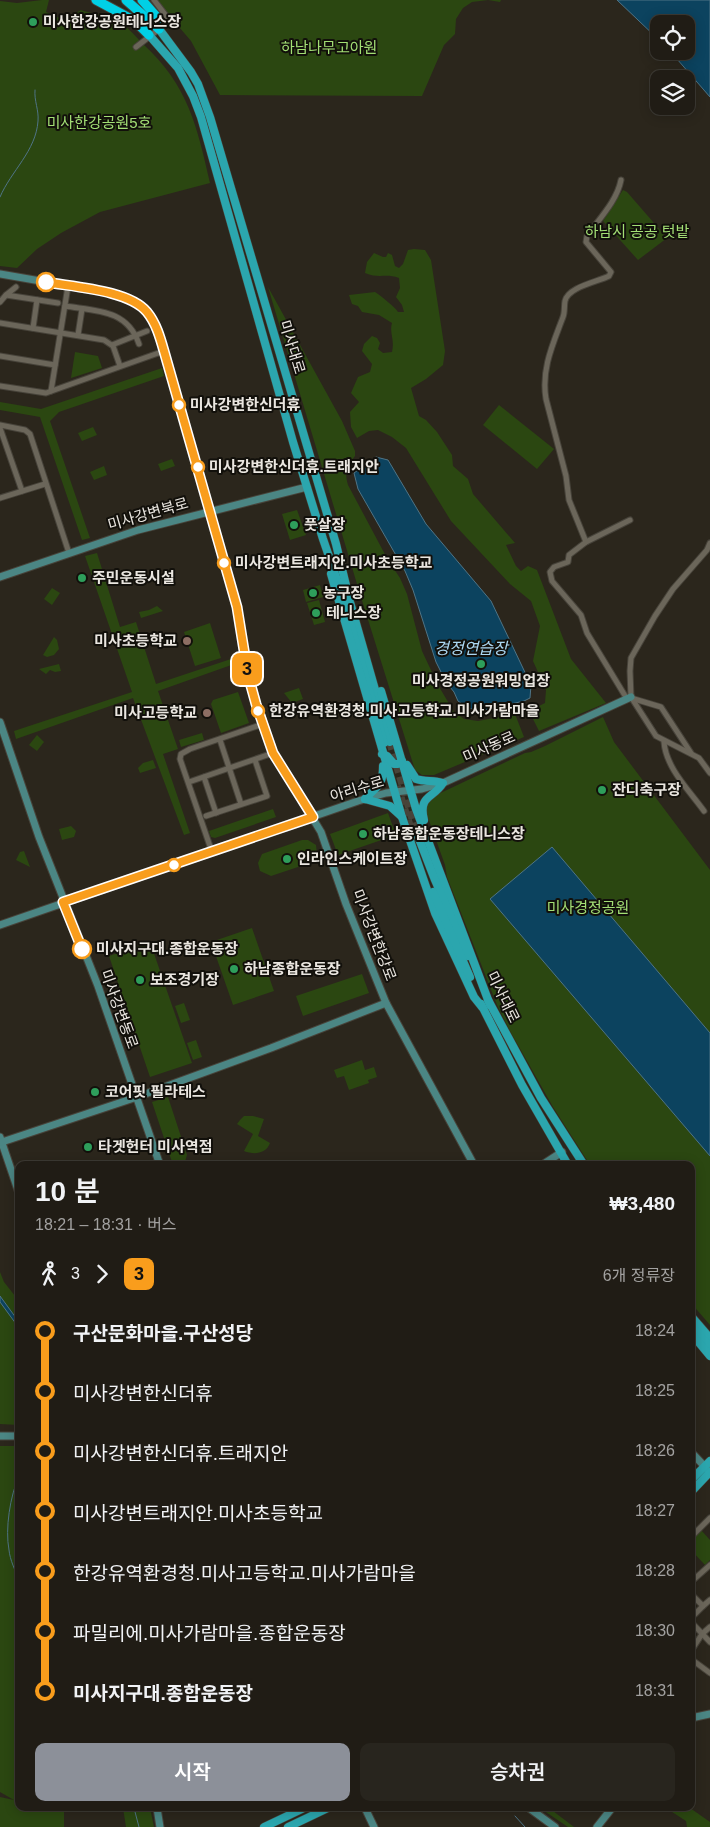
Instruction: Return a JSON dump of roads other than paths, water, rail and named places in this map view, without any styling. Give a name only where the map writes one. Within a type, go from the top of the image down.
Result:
[{"type":"highway","points":[[96,0],[135,21],[150,35]]},
{"type":"highway","points":[[126,0],[159,29]]},
{"type":"highway","points":[[142,0],[156,16],[159,29]]},
{"type":"main road","name":"미사대로","points":[[150,35],[178,68],[193,96],[201,118],[307,487],[387,742],[336,544],[205,104],[191,72],[159,29]]},
{"type":"main road","points":[[336,544],[400,752],[410,790],[415,832],[435,912],[474,997],[486,1006]]},
{"type":"main road","points":[[325,545],[331,578],[402,817]]},
{"type":"main road","points":[[400,752],[416,779],[426,782],[434,780],[443,783],[438,791],[425,798],[415,832]]},
{"type":"main road","points":[[383,756],[387,756],[394,764],[402,761]]},
{"type":"main road","points":[[383,756],[382,782],[365,799],[390,806],[415,832]]},
{"type":"main road","name":"미사대로","points":[[415,832],[486,1006],[522,1085],[566,1161]]},
{"type":"main road","name":"미사대로","points":[[486,1006],[581,1161]]},
{"type":"main road","name":"미사대로","points":[[562,1152],[570,1161]]},
{"type":"main road","points":[[695,1314],[710,1331]]},
{"type":"main road","points":[[695,1321],[710,1338]]},
{"type":"main road","points":[[695,1330],[710,1347]]},
{"type":"main road","points":[[695,1338],[710,1356]]},
{"type":"main road","points":[[695,1477],[709,1468]]},
{"type":"main road","points":[[695,1487],[709,1468]]},
{"type":"main road","points":[[260,1827],[288,1811]]},
{"type":"main road","points":[[264,1827],[298,1811]]},
{"type":"main road","points":[[280,1827],[311,1811]]},
{"type":"main road","points":[[288,1827],[322,1811]]},
{"type":"street","points":[[136,47],[167,23],[167,17],[154,0]]},
{"type":"street","points":[[586,542],[569,500],[566,476],[546,399],[544,389],[546,366],[564,317],[567,297],[580,286],[596,282],[609,276],[611,272],[586,242],[587,236],[609,207],[620,187],[621,180]]},
{"type":"street","name":"미사강변한강로","points":[[0,274],[115,294],[136,303],[152,318],[164,351],[237,607],[248,675],[273,753],[321,832],[349,911],[386,1003],[472,1161]]},
{"type":"street","points":[[0,302],[16,286]]},
{"type":"street","points":[[51,391],[68,286]]},
{"type":"street","points":[[6,295],[58,303]]},
{"type":"street","points":[[33,328],[37,300]]},
{"type":"street","points":[[65,306],[118,316],[126,322],[136,335],[139,344]]},
{"type":"street","points":[[78,336],[82,309]]},
{"type":"street","points":[[0,323],[104,340],[112,345],[120,366]]},
{"type":"street","points":[[112,345],[147,331]]},
{"type":"street","points":[[0,386],[46,393],[164,351]]},
{"type":"street","points":[[0,356],[55,365]]},
{"type":"street","points":[[0,426],[28,432],[69,553]]},
{"type":"street","points":[[0,426],[22,491]]},
{"type":"street","points":[[0,498],[45,484]]},
{"type":"street","name":"미사강변북로","points":[[0,577],[131,532],[307,487]]},
{"type":"street","points":[[630,520],[586,542],[569,555],[568,562],[552,569],[550,576],[558,589],[581,615],[587,633],[656,736],[664,742],[691,753],[709,768]]},
{"type":"street","points":[[629,698],[631,658],[640,640],[673,589],[707,550],[710,543]]},
{"type":"street","points":[[629,698],[661,707],[691,753]]},
{"type":"street","name":"미사동로","points":[[410,790],[432,787],[443,783],[629,698]]},
{"type":"street","name":"미사강변동로","points":[[0,722],[63,902],[98,986],[159,1161]]},
{"type":"street","points":[[212,852],[180,759],[181,754],[190,749],[263,724]]},
{"type":"street","points":[[220,740],[241,804]]},
{"type":"street","points":[[664,742],[665,752],[671,766],[704,811]]},
{"type":"street","points":[[189,782],[273,753]]},
{"type":"street","points":[[206,816],[267,796],[255,760]]},
{"type":"street","points":[[204,777],[216,813]]},
{"type":"street","name":"아리수로","points":[[0,925],[365,799],[410,790]]},
{"type":"street","points":[[15,1181],[1,1140],[137,1097],[386,1003]]},
{"type":"street","points":[[548,1161],[562,1152]]},
{"type":"street","points":[[0,1436],[15,1436]]},
{"type":"street","points":[[695,1456],[709,1468]]},
{"type":"street","points":[[695,1533],[710,1518]]},
{"type":"street","points":[[695,1578],[710,1565]]},
{"type":"street","points":[[695,1598],[703,1606]]},
{"type":"street","points":[[695,1614],[710,1600]]},
{"type":"street","points":[[695,1626],[710,1642]]},
{"type":"street","points":[[695,1645],[702,1634],[710,1627]]},
{"type":"street","points":[[695,1662],[710,1673]]},
{"type":"street","points":[[695,1717],[710,1714]]},
{"type":"street","points":[[157,1811],[160,1827]]},
{"type":"street","points":[[366,1811],[374,1827]]},
{"type":"street","points":[[533,1811],[555,1827]]},
{"type":"street","points":[[597,1827],[610,1811]]},
{"type":"water","points":[[617,0],[710,0],[710,97],[695,80],[695,70],[687,70],[678,60],[695,60],[695,15],[650,15],[650,31]]},
{"type":"water","name":"경정연습장","points":[[376,457],[388,460],[426,524],[491,601],[531,685],[530,698],[480,711],[468,708],[458,701],[436,662],[405,571],[358,489],[354,473]]},
{"type":"water","points":[[552,847],[710,1033],[710,1156],[490,899]]},
{"type":"water","points":[[0,1296],[15,1317],[15,1323],[0,1302]]},
{"type":"waterway","points":[[0,197],[33,142],[38,121],[35,90]]},
{"type":"waterway","points":[[15,1488],[8,1523],[10,1558],[15,1570]]},
{"type":"waterway","points":[[135,1811],[139,1827]]},
{"type":"waterway","points":[[515,1816],[525,1827]]},
{"type":"tunnel","points":[[390,742],[416,831]]},
{"type":"tunnel","points":[[397,786],[412,833]]},
{"type":"place","name":"미사한강공원테니스장","points":[[33,22]]},
{"type":"place","name":"미사강변한신더휴","points":[[179,405]]},
{"type":"place","name":"미사강변한신더휴.트래지안","points":[[198,467]]},
{"type":"place","name":"풋살장","points":[[294,525]]},
{"type":"place","name":"미사강변트래지안.미사초등학교","points":[[224,563]]},
{"type":"place","name":"주민운동시설","points":[[82,578]]},
{"type":"place","name":"농구장","points":[[313,593]]},
{"type":"place","name":"테니스장","points":[[316,613]]},
{"type":"place","name":"미사초등학교","points":[[187,641]]},
{"type":"place","name":"미사경정공원워밍업장","points":[[481,664]]},
{"type":"place","name":"한강유역환경청.미사고등학교.미사가람마을","points":[[258,711]]},
{"type":"place","name":"미사고등학교","points":[[207,713]]},
{"type":"place","name":"잔디축구장","points":[[602,790]]},
{"type":"place","name":"하남종합운동장테니스장","points":[[363,834]]},
{"type":"place","name":"인라인스케이트장","points":[[287,859]]},
{"type":"place","name":"미사지구대.종합운동장","points":[[82,949]]},
{"type":"place","name":"하남종합운동장","points":[[234,969]]},
{"type":"place","name":"보조경기장","points":[[140,980]]},
{"type":"place","name":"코어핏 필라테스","points":[[95,1092]]},
{"type":"place","name":"타겟헌터 미사역점","points":[[88,1147]]},
{"type":"park label","name":"하남나무고아원","points":[[329,48]]},
{"type":"park label","name":"미사한강공원5호","points":[[99,123]]},
{"type":"park label","name":"하남시 공공 텃밭","points":[[637,232]]},
{"type":"park label","name":"미사경정공원","points":[[588,908]]}]
